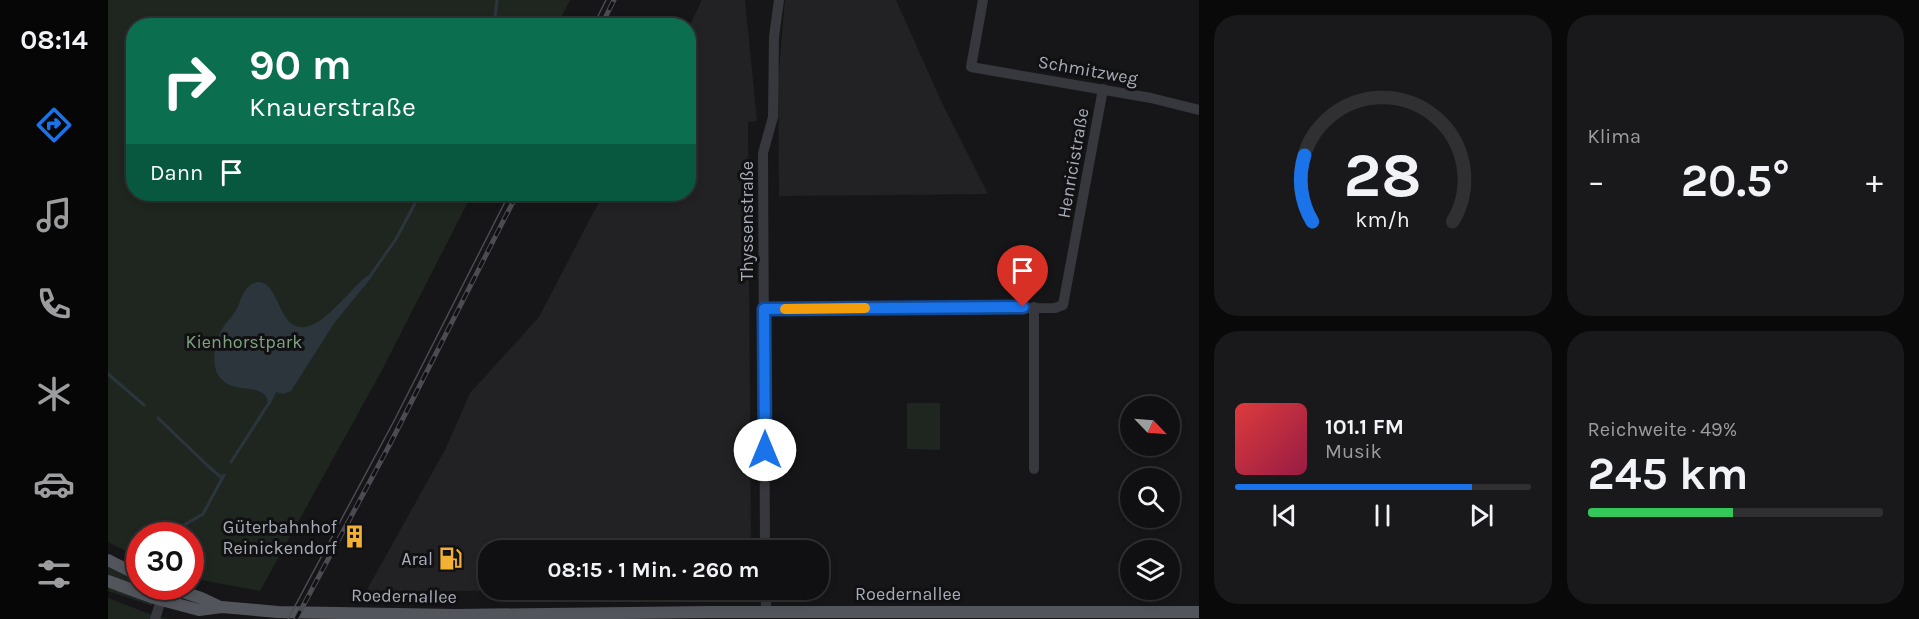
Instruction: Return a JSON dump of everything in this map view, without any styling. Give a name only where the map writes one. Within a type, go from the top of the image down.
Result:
[{"type":"main road","points":[[108,560],[126,569]]},
{"type":"main road","name":"Roedernallee","points":[[108,581],[126,587]]},
{"type":"main road","name":"Roedernallee","points":[[204,599],[222,608]]},
{"type":"main road","name":"Roedernallee","points":[[161,600],[199,609],[222,608],[346,616],[766,612],[860,616],[1199,612]]},
{"type":"street","name":"Thyssenstraße","points":[[765,540],[763,153],[773,117],[774,37],[779,0]]},
{"type":"street","name":"Schmitzweg","points":[[983,0],[971,66],[1102,89],[1199,110]]},
{"type":"street","name":"Henricistraße","points":[[1034,307],[1059,306],[1102,89]]},
{"type":"street","points":[[764,309],[1034,307],[1034,469]]},
{"type":"street","points":[[154,619],[161,600]]},
{"type":"street","points":[[765,600],[766,612]]},
{"type":"shaded area","points":[[702,0],[745,0],[757,121],[748,122],[751,540],[478,540],[478,591],[408,591],[407,595],[364,595],[446,448],[470,393],[539,317],[599,201],[696,201],[696,18],[693,18]]},
{"type":"shaded area","points":[[785,0],[896,0],[942,103],[988,194],[779,196],[778,80]]},
{"type":"shaded area","points":[[367,276],[371,278],[335,322],[291,391],[283,394],[276,392],[270,405],[261,392],[232,386],[218,375],[214,359],[219,335],[251,284],[259,282],[266,285],[272,291],[285,317],[299,327],[317,323]]},
{"type":"green space","name":"Kienhorstpark","points":[[108,0],[570,0],[561,18],[126,18],[126,201],[468,201],[381,372],[260,591],[204,580],[204,522],[126,522],[126,551],[108,542]]},
{"type":"green space","points":[[907,403],[940,403],[940,450],[907,449]]},
{"type":"green space","points":[[108,567],[126,576],[126,582],[112,577],[108,575]]},
{"type":"green space","points":[[108,587],[126,594],[126,597],[108,591]]},
{"type":"green space","points":[[108,598],[152,615],[169,619],[108,619]]},
{"type":"green space","points":[[134,600],[143,600],[151,603],[152,606]]},
{"type":"waterway","points":[[495,18],[497,0]]},
{"type":"waterway","points":[[368,279],[396,239],[416,201]]},
{"type":"waterway","points":[[108,374],[144,405]]},
{"type":"waterway","points":[[231,462],[269,403]]},
{"type":"waterway","points":[[158,418],[222,478]]},
{"type":"waterway","points":[[189,522],[203,514],[224,475]]},
{"type":"tram line","points":[[597,18],[606,0]]},
{"type":"tram line","points":[[288,619],[395,419],[505,201]]},
{"type":"railway","points":[[605,18],[614,0]]},
{"type":"railway","points":[[296,619],[390,444],[513,201]]},
{"type":"slow traffic","points":[[785,309],[865,308]]},
{"type":"place","name":"Güterbahnhof Reinickendorf","points":[[355,537]]},
{"type":"place","name":"Aral","points":[[451,559]]},
{"type":"route","points":[[765,450],[764,309],[1023,307]]}]
